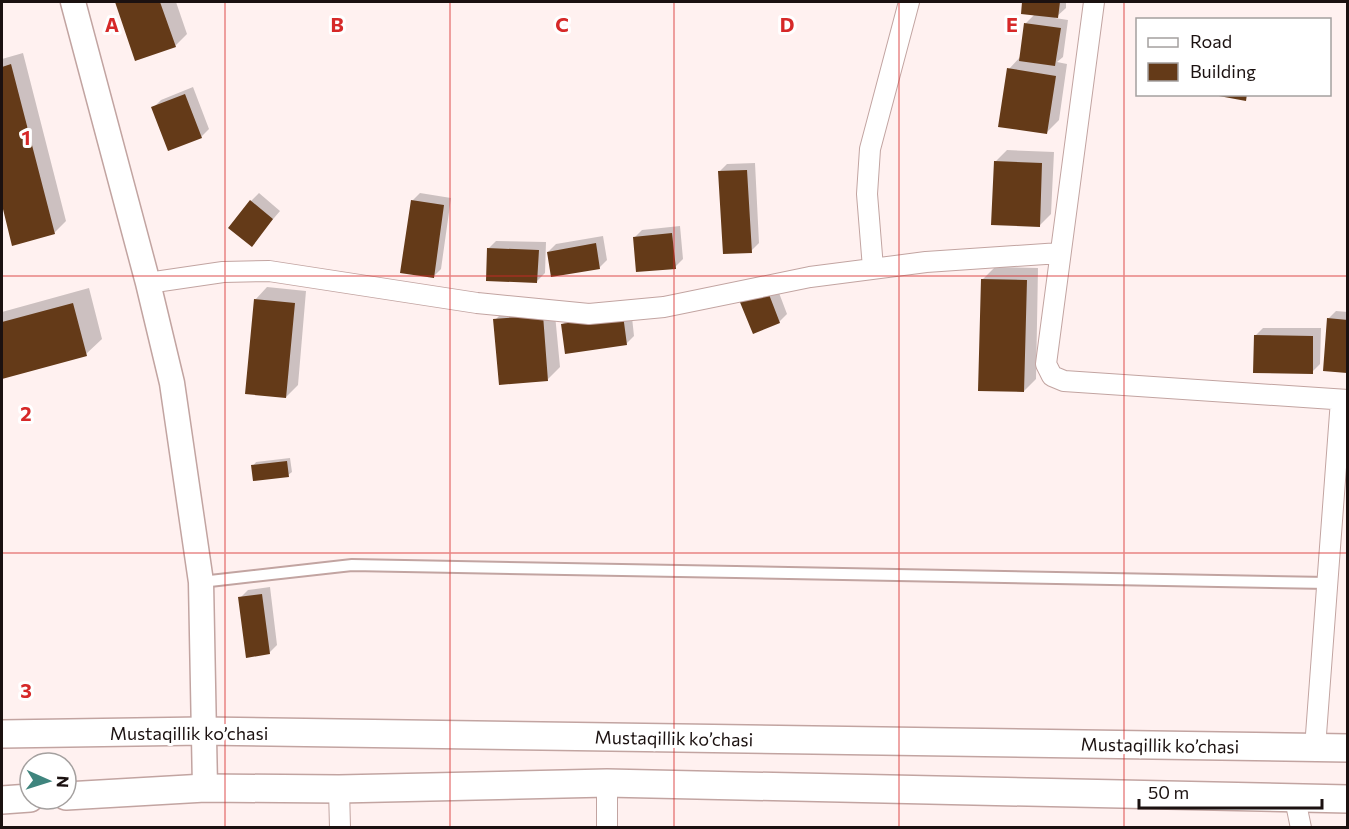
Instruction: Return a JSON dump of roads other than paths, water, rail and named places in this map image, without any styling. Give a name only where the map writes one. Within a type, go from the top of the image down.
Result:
[{"type":"main road","name":"Mustaqillik ko’chasi","points":[[2,734],[203,731],[1347,748]]},
{"type":"main road","points":[[78,795],[205,788],[339,789],[607,783],[1347,799]]},
{"type":"main road","points":[[2,800],[18,799]]},
{"type":"street","points":[[73,2],[148,283],[172,383],[201,582],[205,788]]},
{"type":"street","points":[[873,268],[867,194],[870,149],[909,2]]},
{"type":"street","points":[[1094,2],[1046,364],[1052,376],[1064,381],[1344,400],[1316,748]]},
{"type":"street","points":[[148,283],[223,272],[269,271],[477,303],[589,314],[664,307],[810,277],[926,261],[1060,254]]},
{"type":"street","points":[[607,783],[607,828]]},
{"type":"street","points":[[339,789],[340,828]]},
{"type":"street","points":[[1295,799],[1301,828]]},
{"type":"lane","points":[[201,582],[352,565],[1328,583]]}]
